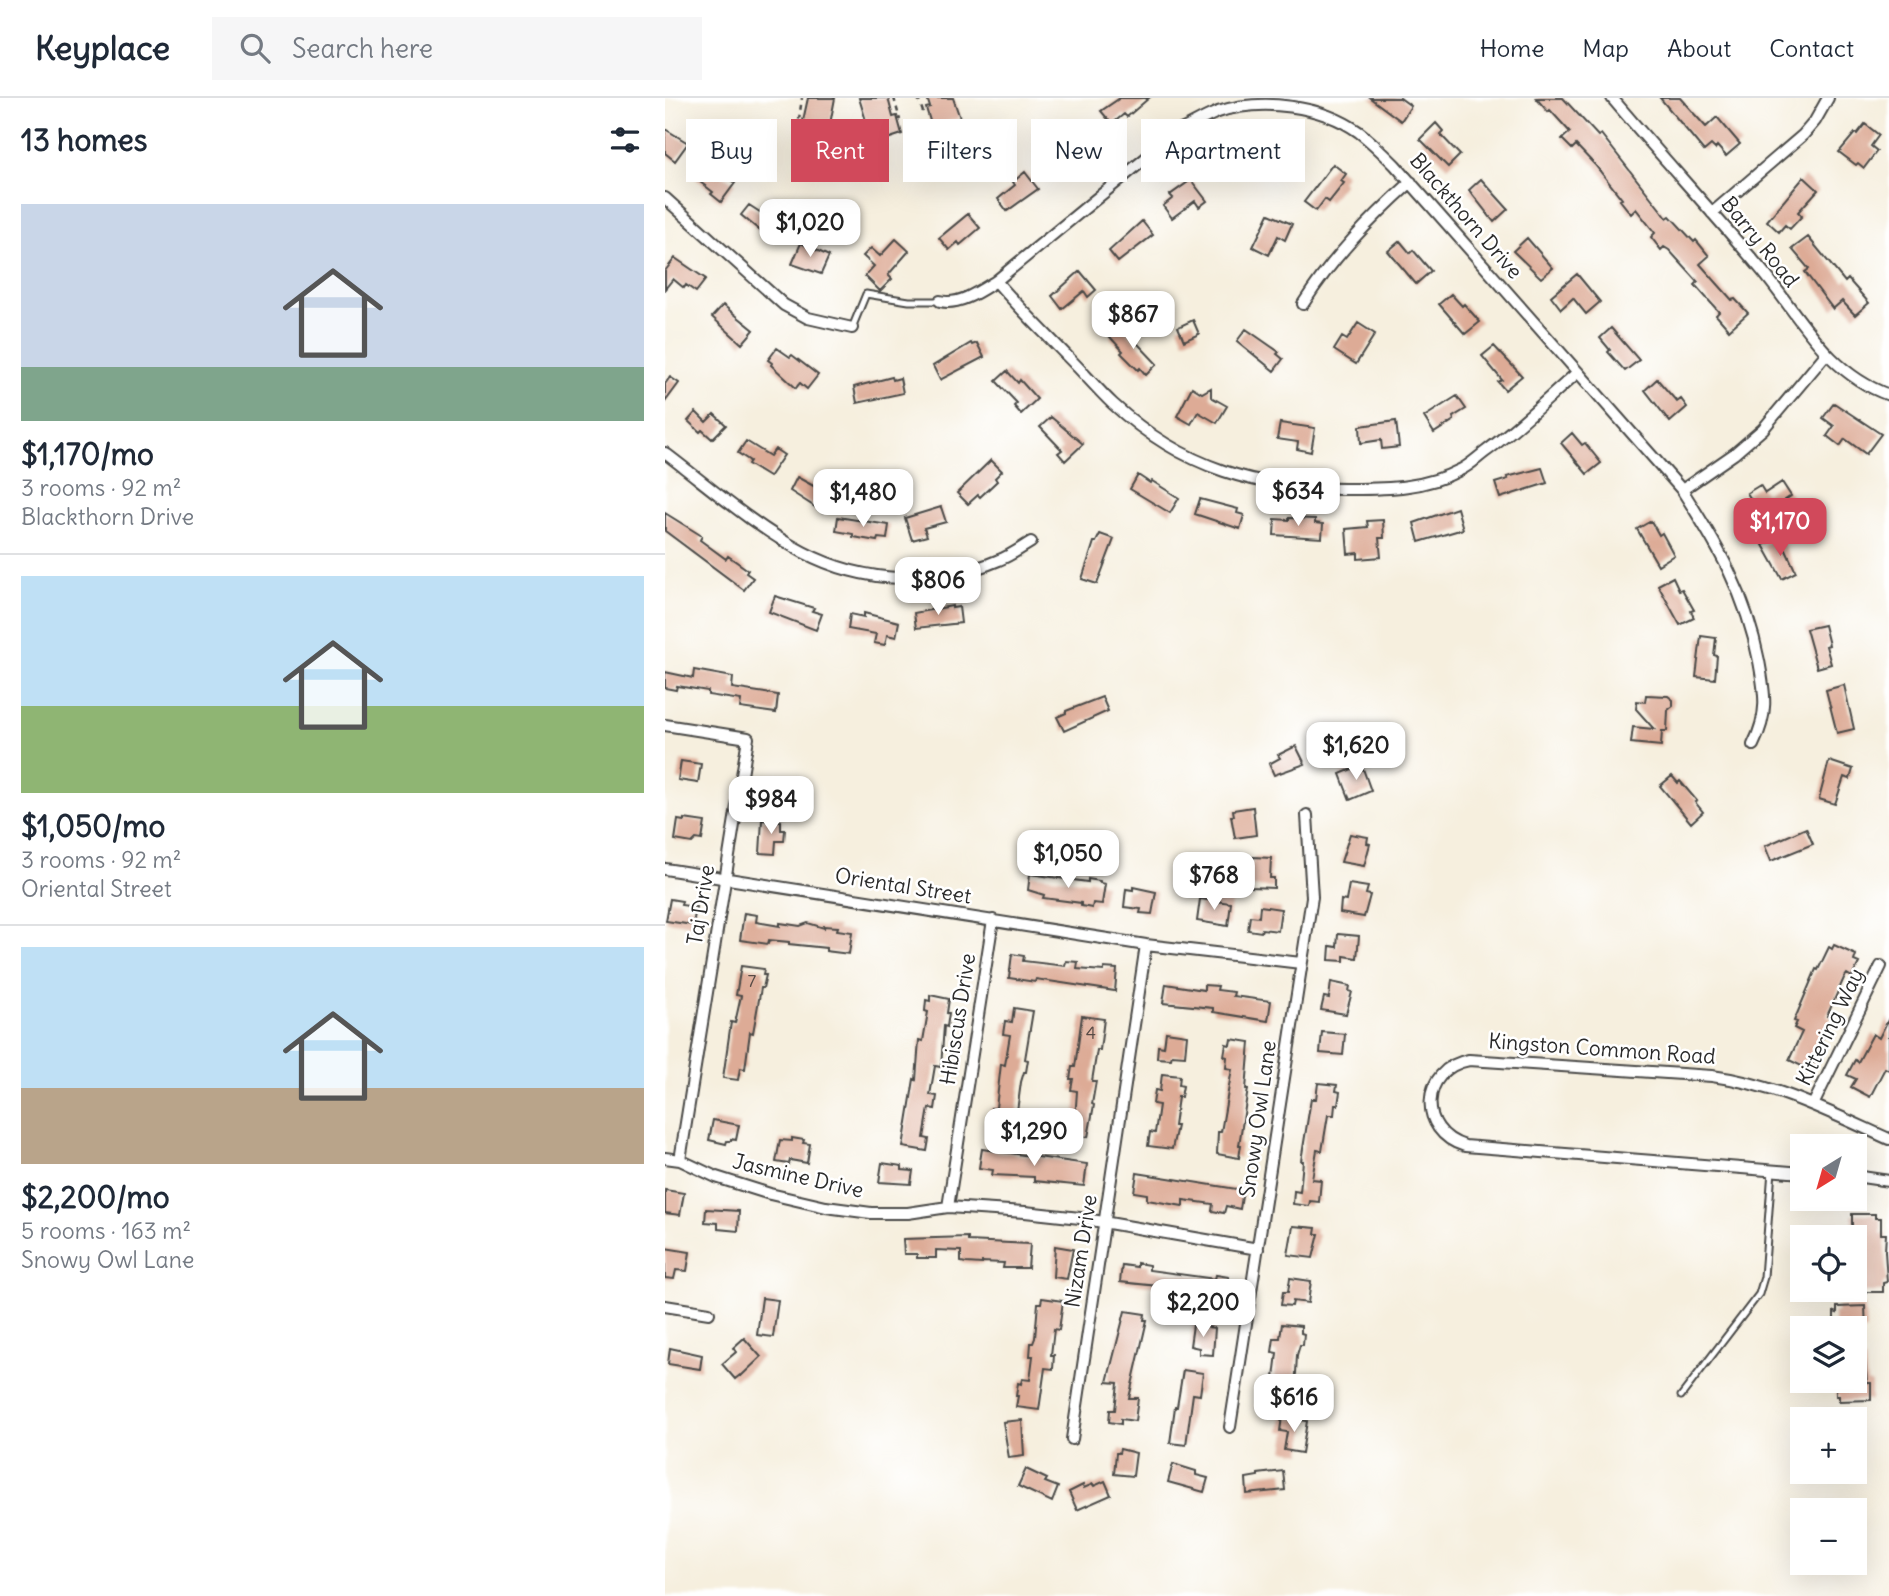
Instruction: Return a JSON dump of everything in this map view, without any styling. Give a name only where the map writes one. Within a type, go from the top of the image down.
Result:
[{"type":"street","name":"Barry Road","points":[[1612,98],[1761,270],[1826,354],[1861,382],[1889,395]]},
{"type":"street","points":[[1712,213],[1803,135],[1815,121],[1828,98]]},
{"type":"street","name":"Blackthorn Drive","points":[[940,300],[951,304],[996,281],[1179,131],[1219,112],[1263,106],[1293,107],[1335,119],[1357,131],[1377,147],[1411,182],[1682,490],[1714,540],[1737,584],[1754,638],[1765,702],[1760,730],[1753,745]]},
{"type":"street","points":[[1303,304],[1322,275],[1351,240],[1411,182]]},
{"type":"street","points":[[665,198],[785,305],[808,318],[852,328]]},
{"type":"street","points":[[996,281],[1112,403],[1143,429],[1173,449],[1209,467],[1237,477],[1274,485],[1315,490],[1387,489],[1428,483],[1461,470],[1578,372]]},
{"type":"street","points":[[1682,490],[1734,454],[1763,429],[1826,354]]},
{"type":"street","points":[[665,453],[768,530],[804,552],[835,566],[870,576],[920,580],[960,573],[999,560],[1031,542]]},
{"type":"street","name":"Taj Drive","points":[[665,725],[748,738],[680,1160]]},
{"type":"street","name":"Snowy Owl Lane","points":[[1230,1427],[1312,897],[1307,815]]},
{"type":"street","name":"Oriental Street","points":[[665,869],[1146,945],[1301,963]]},
{"type":"street","name":"Hibiscus Drive","points":[[948,1208],[993,920]]},
{"type":"street","name":"Nizam Drive","points":[[1072,1440],[1146,945]]},
{"type":"street","name":"Kittering Way","points":[[1813,1105],[1881,966]]},
{"type":"street","name":"Kingston Common Road","points":[[1790,1172],[1465,1146],[1446,1137],[1437,1127],[1431,1108],[1431,1094],[1440,1076],[1450,1066],[1476,1059],[1737,1079],[1775,1089],[1889,1139]]},
{"type":"street","name":"Jasmine Drive","points":[[665,1158],[680,1160],[727,1181],[826,1207],[871,1213],[908,1213],[948,1208],[1025,1212],[1258,1249]]},
{"type":"street","points":[[1867,1178],[1889,1181]]},
{"type":"street","points":[[665,1306],[709,1313]]},
{"type":"lane","points":[[852,328],[866,294],[909,301],[940,300]]},
{"type":"lane","points":[[1681,1396],[1759,1294],[1764,1277],[1772,1170]]},
{"type":"path","points":[[799,119],[802,98]]},
{"type":"path","points":[[894,98],[900,120]]},
{"type":"path","points":[[918,98],[923,112]]},
{"type":"building","points":[[808,98],[835,98],[831,119],[803,119]]},
{"type":"building","points":[[859,98],[888,98],[893,117],[897,116],[902,134],[889,138],[889,119],[865,119]]},
{"type":"building","points":[[927,98],[953,98],[960,118],[929,119],[926,108],[930,107]]},
{"type":"building","points":[[1120,98],[1149,98],[1127,117],[1124,114],[1118,119],[1108,119],[1101,111]]},
{"type":"building","points":[[1370,98],[1400,98],[1411,106],[1401,121]]},
{"type":"building","points":[[1536,98],[1563,98],[1598,136],[1601,134],[1667,218],[1670,216],[1694,242],[1696,240],[1709,256],[1700,264],[1732,300],[1735,299],[1748,313],[1729,330],[1716,315],[1719,312],[1695,285],[1698,282],[1669,250],[1664,247],[1661,250],[1651,237],[1655,233],[1636,209],[1631,214],[1595,165],[1576,145],[1572,149],[1562,139],[1570,132]]},
{"type":"building","points":[[1660,98],[1680,98],[1706,127],[1717,117],[1740,144],[1726,156],[1717,146],[1715,149],[1711,145],[1704,151]]},
{"type":"building","points":[[1436,123],[1443,131],[1440,134],[1460,155],[1448,167],[1420,139]]},
{"type":"building","points":[[1865,124],[1879,135],[1871,146],[1877,151],[1864,168],[1839,152]]},
{"type":"building","points":[[665,129],[686,142],[686,146],[675,161],[665,153]]},
{"type":"building","points":[[1333,164],[1346,174],[1341,181],[1344,183],[1329,202],[1325,199],[1316,211],[1304,202]]},
{"type":"building","points":[[1025,172],[1038,189],[1007,211],[998,199],[1015,185],[1013,182],[1017,182]]},
{"type":"building","points":[[1804,177],[1818,190],[1798,212],[1802,216],[1790,229],[1785,225],[1779,232],[1767,221]]},
{"type":"building","points":[[1481,179],[1508,209],[1494,222],[1469,190]]},
{"type":"building","points":[[700,182],[735,183],[721,202],[711,194],[713,192]]},
{"type":"building","points":[[1188,182],[1193,182],[1207,201],[1199,207],[1195,201],[1172,218],[1163,206],[1173,198],[1170,195]]},
{"type":"building","points":[[749,205],[780,225],[770,239],[741,215]]},
{"type":"building","points":[[968,214],[980,228],[960,245],[958,242],[949,250],[939,238]]},
{"type":"building","points":[[1269,214],[1292,224],[1285,240],[1278,236],[1269,255],[1253,247]]},
{"type":"building","points":[[1142,221],[1153,235],[1118,262],[1109,251]]},
{"type":"building","points":[[1808,237],[1845,282],[1848,279],[1869,303],[1855,315],[1842,301],[1833,309],[1805,272],[1809,269],[1792,249]]},
{"type":"building","points":[[1527,238],[1553,268],[1541,278],[1513,251]]},
{"type":"building","points":[[896,239],[909,251],[888,275],[892,279],[880,291],[865,276],[874,266],[863,256],[871,248],[880,256]]},
{"type":"building","points":[[1400,241],[1410,253],[1413,250],[1431,271],[1416,284],[1388,251]]},
{"type":"building","points":[[801,243],[829,256],[821,274],[792,264]]},
{"type":"building","points":[[675,258],[706,279],[696,292],[686,285],[684,288],[673,279],[665,289],[665,271]]},
{"type":"building","points":[[1080,271],[1096,290],[1088,297],[1084,291],[1062,309],[1052,296]]},
{"type":"building","points":[[1577,274],[1600,302],[1586,314],[1573,298],[1561,309],[1551,296]]},
{"type":"building","points":[[1451,294],[1480,322],[1465,334],[1439,304]]},
{"type":"building","points":[[723,305],[754,330],[742,344],[712,317]]},
{"type":"building","points":[[1193,320],[1199,334],[1184,341],[1178,327]]},
{"type":"building","points":[[1358,323],[1375,334],[1356,364],[1334,350],[1342,337],[1347,340]]},
{"type":"building","points":[[1121,326],[1157,364],[1146,375],[1121,353],[1123,351],[1110,337]]},
{"type":"building","points":[[1611,328],[1639,360],[1625,371],[1600,338]]},
{"type":"building","points":[[1246,329],[1279,352],[1277,354],[1283,359],[1274,371],[1237,341]]},
{"type":"building","points":[[971,343],[977,343],[984,357],[940,380],[933,366]]},
{"type":"building","points":[[1494,346],[1522,376],[1505,390],[1498,382],[1502,380],[1482,356]]},
{"type":"building","points":[[777,348],[790,357],[792,355],[818,375],[807,389],[800,383],[796,388],[771,365],[768,360]]},
{"type":"building","points":[[1007,371],[1018,383],[1020,380],[1037,399],[1021,414],[1014,406],[1017,403],[996,381]]},
{"type":"building","points":[[670,377],[679,383],[665,402],[665,384]]},
{"type":"building","points":[[892,377],[893,380],[900,378],[903,393],[857,403],[854,387]]},
{"type":"building","points":[[1657,379],[1677,402],[1681,399],[1687,407],[1670,422],[1645,390]]},
{"type":"building","points":[[1192,387],[1202,393],[1211,388],[1211,397],[1227,406],[1217,423],[1198,412],[1191,424],[1177,416]]},
{"type":"building","points":[[1457,396],[1466,409],[1434,433],[1424,417]]},
{"type":"building","points":[[1834,403],[1881,434],[1866,454],[1845,439],[1840,446],[1827,436],[1834,426],[1823,418]]},
{"type":"building","points":[[696,412],[706,422],[714,414],[726,425],[712,439],[688,421]]},
{"type":"building","points":[[1051,417],[1083,444],[1065,461],[1058,453],[1062,450],[1040,427]]},
{"type":"building","points":[[1396,421],[1399,447],[1382,449],[1381,440],[1361,443],[1360,426]]},
{"type":"building","points":[[1280,423],[1315,428],[1311,452],[1297,449],[1298,442],[1277,439]]},
{"type":"building","points":[[1572,433],[1582,445],[1585,443],[1601,463],[1587,474],[1561,443]]},
{"type":"building","points":[[746,441],[770,456],[775,449],[784,455],[769,477],[748,464],[750,461],[738,453]]},
{"type":"building","points":[[991,460],[1002,471],[995,478],[997,481],[968,504],[957,493]]},
{"type":"building","points":[[1542,468],[1547,483],[1500,498],[1495,483]]},
{"type":"building","points":[[1138,475],[1179,498],[1170,513],[1130,489]]},
{"type":"building","points":[[797,477],[832,496],[823,512],[790,491]]},
{"type":"building","points":[[1782,482],[1791,496],[1785,500],[1787,504],[1778,509],[1776,506],[1761,515],[1747,493],[1760,485],[1765,493]]},
{"type":"building","points":[[1200,499],[1238,509],[1237,513],[1244,515],[1240,529],[1195,514]]},
{"type":"building","points":[[941,507],[946,522],[924,528],[927,536],[912,540],[905,518]]},
{"type":"building","points":[[1457,508],[1463,529],[1419,542],[1414,523]]},
{"type":"building","points":[[665,513],[702,536],[700,540],[726,559],[728,556],[748,570],[746,573],[753,578],[744,590],[665,531]]},
{"type":"building","points":[[838,517],[889,525],[887,539],[878,538],[877,541],[836,531]]},
{"type":"building","points":[[1275,519],[1315,519],[1315,523],[1323,524],[1322,538],[1274,535]]},
{"type":"building","points":[[1383,520],[1384,538],[1379,538],[1381,557],[1358,559],[1358,553],[1348,554],[1346,529],[1368,527],[1367,521]]},
{"type":"building","points":[[1651,521],[1659,535],[1662,533],[1674,555],[1658,565],[1637,529]]},
{"type":"building","points":[[1100,534],[1114,539],[1097,584],[1082,579],[1094,542]]},
{"type":"building","points":[[1780,537],[1796,572],[1782,579],[1763,545]]},
{"type":"building","points":[[1673,577],[1694,610],[1691,611],[1694,618],[1680,625],[1658,585]]},
{"type":"building","points":[[775,596],[814,608],[812,611],[822,614],[816,630],[769,612]]},
{"type":"building","points":[[959,607],[961,623],[916,628],[914,613]]},
{"type":"building","points":[[864,613],[899,622],[896,637],[887,635],[885,645],[874,643],[876,634],[848,629],[850,614],[864,617]]},
{"type":"building","points":[[1824,625],[1831,664],[1817,668],[1806,629]]},
{"type":"building","points":[[1701,636],[1716,638],[1715,679],[1696,677]]},
{"type":"building","points":[[694,670],[733,677],[732,688],[778,695],[776,713],[740,708],[741,700],[708,695],[708,691],[677,686],[676,690],[665,688],[665,672],[693,678]]},
{"type":"building","points":[[1844,685],[1854,729],[1837,733],[1826,690]]},
{"type":"building","points":[[1646,695],[1668,696],[1673,700],[1673,706],[1668,710],[1667,731],[1662,731],[1661,746],[1631,743],[1633,727],[1654,729],[1636,709],[1637,701],[1645,702]]},
{"type":"building","points":[[1102,697],[1108,711],[1064,731],[1057,717]]},
{"type":"building","points":[[1296,746],[1305,764],[1274,775],[1269,764],[1280,758],[1278,755]]},
{"type":"building","points":[[681,761],[701,764],[698,783],[678,780]]},
{"type":"building","points":[[1829,761],[1853,769],[1850,779],[1844,777],[1835,804],[1819,799]]},
{"type":"building","points":[[1362,766],[1371,791],[1350,800],[1340,774]]},
{"type":"building","points":[[1672,776],[1678,783],[1680,781],[1703,812],[1691,823],[1660,786]]},
{"type":"building","points":[[1253,807],[1256,835],[1235,838],[1231,816],[1234,816],[1233,810]]},
{"type":"building","points":[[678,820],[705,822],[702,840],[696,839],[692,843],[675,840]]},
{"type":"building","points":[[762,820],[781,821],[781,830],[785,830],[784,841],[776,841],[775,854],[760,853]]},
{"type":"building","points":[[1806,828],[1813,844],[1771,861],[1765,846]]},
{"type":"building","points":[[1350,834],[1368,837],[1367,843],[1370,844],[1364,866],[1341,862]]},
{"type":"building","points":[[1253,857],[1271,858],[1270,878],[1274,878],[1274,888],[1251,887],[1250,864],[1253,864]]},
{"type":"building","points":[[1030,874],[1088,882],[1088,879],[1100,881],[1105,884],[1102,904],[1093,903],[1092,908],[1081,906],[1081,903],[1043,898],[1044,895],[1028,890]]},
{"type":"building","points":[[1349,884],[1368,887],[1366,894],[1370,895],[1364,917],[1340,913],[1341,900],[1346,901]]},
{"type":"building","points":[[1133,887],[1156,892],[1152,914],[1140,913],[1141,909],[1124,907],[1126,889],[1133,890]]},
{"type":"building","points":[[670,899],[682,901],[681,905],[696,907],[693,925],[666,921]]},
{"type":"building","points":[[1200,899],[1231,903],[1228,926],[1197,921]]},
{"type":"building","points":[[1260,906],[1281,909],[1278,931],[1248,930],[1250,916],[1259,917]]},
{"type":"building","points":[[744,913],[757,915],[756,922],[780,926],[780,923],[800,926],[808,923],[852,932],[849,954],[789,942],[769,940],[768,944],[740,940]]},
{"type":"building","points":[[1338,934],[1359,936],[1357,958],[1344,956],[1344,961],[1329,960],[1330,946],[1337,947]]},
{"type":"building","points":[[1834,945],[1856,955],[1854,961],[1859,963],[1852,977],[1847,974],[1844,978],[1827,1016],[1832,1018],[1819,1048],[1821,1049],[1808,1069],[1789,1060],[1802,1032],[1794,1028],[1797,1022],[1794,1021],[1816,969],[1818,970],[1829,947],[1832,949]]},
{"type":"building","points":[[1012,954],[1024,956],[1023,961],[1065,966],[1066,961],[1078,962],[1077,969],[1117,969],[1115,991],[1036,979],[1035,982],[1009,978]]},
{"type":"building","points":[[741,966],[764,969],[763,975],[766,975],[753,1033],[750,1032],[745,1069],[740,1068],[738,1080],[723,1078],[731,1022],[735,1023],[741,996],[736,995]]},
{"type":"building","points":[[1331,982],[1350,986],[1349,991],[1352,992],[1346,1014],[1321,1010],[1324,997],[1329,998]]},
{"type":"building","points":[[1166,984],[1204,990],[1204,985],[1218,986],[1217,990],[1234,992],[1233,996],[1271,1001],[1268,1021],[1213,1012],[1213,1008],[1163,1003]]},
{"type":"building","points":[[930,995],[949,999],[949,1013],[947,1027],[944,1026],[941,1067],[935,1066],[930,1095],[937,1096],[935,1109],[929,1108],[924,1138],[929,1139],[927,1151],[903,1147],[914,1079],[916,1080],[919,1040],[923,1041],[928,1012],[925,1011],[926,1000],[930,1001]]},
{"type":"building","points":[[1014,1008],[1033,1011],[1025,1059],[1028,1060],[1021,1082],[1016,1119],[1004,1118],[1003,1122],[990,1120],[991,1108],[996,1108],[1001,1064],[1005,1065],[1010,1035],[1003,1034],[1005,1021],[1012,1022]]},
{"type":"building","points":[[1082,1016],[1104,1019],[1092,1081],[1096,1081],[1088,1137],[1074,1135],[1077,1091],[1071,1090],[1073,1079],[1070,1079],[1072,1067],[1075,1067]]},
{"type":"building","points":[[1889,1018],[1889,1070],[1885,1068],[1870,1097],[1851,1087],[1856,1079],[1847,1075],[1855,1060],[1858,1062],[1873,1034],[1879,1038]]},
{"type":"building","points":[[1166,1032],[1187,1035],[1185,1056],[1157,1058],[1158,1046],[1164,1047]]},
{"type":"building","points":[[1322,1032],[1345,1034],[1343,1055],[1320,1053]]},
{"type":"building","points":[[1231,1039],[1250,1042],[1248,1089],[1239,1158],[1217,1154],[1218,1132],[1221,1132],[1232,1069],[1226,1068],[1227,1057],[1224,1056],[1226,1044],[1230,1045]]},
{"type":"building","points":[[1162,1074],[1180,1076],[1179,1085],[1183,1086],[1181,1097],[1178,1097],[1174,1126],[1177,1126],[1172,1149],[1148,1146],[1150,1132],[1155,1133],[1159,1105],[1153,1104],[1155,1090],[1160,1091]]},
{"type":"building","points":[[1318,1083],[1337,1085],[1336,1091],[1340,1092],[1334,1115],[1328,1115],[1322,1151],[1317,1150],[1312,1179],[1321,1180],[1319,1202],[1310,1201],[1309,1206],[1293,1204],[1294,1191],[1300,1192],[1301,1161],[1311,1099],[1316,1099]]},
{"type":"building","points":[[713,1120],[739,1125],[736,1140],[731,1139],[726,1144],[709,1140]]},
{"type":"building","points":[[792,1138],[810,1144],[807,1163],[790,1160],[789,1164],[776,1162],[780,1140],[792,1141]]},
{"type":"building","points":[[982,1149],[1087,1164],[1084,1186],[1034,1181],[1034,1177],[992,1175],[993,1170],[979,1168]]},
{"type":"building","points":[[882,1163],[913,1171],[911,1184],[879,1182]]},
{"type":"building","points":[[1137,1173],[1243,1190],[1240,1209],[1226,1206],[1224,1213],[1212,1211],[1213,1204],[1183,1200],[1183,1206],[1147,1200],[1147,1194],[1134,1192]]},
{"type":"building","points":[[665,1190],[684,1193],[680,1215],[665,1213]]},
{"type":"building","points":[[706,1209],[739,1211],[738,1231],[718,1229],[718,1223],[705,1222]]},
{"type":"building","points":[[1852,1214],[1875,1214],[1875,1218],[1881,1218],[1881,1234],[1886,1234],[1887,1282],[1883,1283],[1883,1292],[1867,1292],[1867,1225],[1852,1225]]},
{"type":"building","points":[[1293,1226],[1316,1228],[1315,1234],[1319,1234],[1313,1258],[1288,1255]]},
{"type":"building","points":[[968,1237],[968,1241],[1030,1244],[1028,1268],[1003,1268],[1004,1263],[961,1262],[961,1251],[936,1250],[936,1258],[917,1258],[917,1254],[904,1254],[903,1239]]},
{"type":"building","points":[[1055,1246],[1073,1249],[1067,1279],[1053,1277]]},
{"type":"building","points":[[665,1248],[690,1252],[687,1271],[676,1270],[674,1279],[665,1278]]},
{"type":"building","points":[[1137,1263],[1149,1265],[1149,1270],[1215,1279],[1216,1275],[1229,1277],[1226,1301],[1168,1293],[1168,1290],[1158,1289],[1158,1286],[1120,1282],[1122,1265],[1137,1267]]},
{"type":"building","points":[[1290,1278],[1311,1281],[1308,1303],[1293,1301],[1292,1306],[1281,1305],[1283,1292],[1288,1292]]},
{"type":"building","points":[[762,1298],[778,1300],[773,1337],[757,1335]]},
{"type":"building","points":[[1042,1298],[1063,1301],[1059,1330],[1054,1329],[1051,1355],[1054,1355],[1053,1369],[1045,1368],[1039,1410],[1016,1407],[1018,1383],[1021,1384],[1022,1379],[1030,1380],[1033,1356],[1030,1356],[1031,1343],[1035,1338],[1038,1303],[1041,1303]]},
{"type":"building","points":[[1865,1306],[1865,1316],[1834,1316],[1837,1307]]},
{"type":"building","points":[[1125,1311],[1145,1314],[1144,1320],[1147,1320],[1129,1398],[1138,1398],[1135,1421],[1121,1419],[1121,1424],[1109,1422],[1110,1410],[1115,1410],[1118,1383],[1107,1382]]},
{"type":"building","points":[[1282,1324],[1301,1326],[1301,1333],[1304,1334],[1303,1345],[1300,1345],[1297,1355],[1295,1391],[1292,1391],[1291,1401],[1267,1399],[1268,1385],[1273,1386],[1277,1353],[1272,1352],[1274,1338],[1280,1338]]},
{"type":"building","points":[[1193,1325],[1215,1328],[1213,1355],[1199,1354],[1199,1348],[1190,1346]]},
{"type":"building","points":[[744,1338],[761,1357],[735,1379],[722,1364],[736,1352],[733,1348]]},
{"type":"building","points":[[670,1348],[702,1355],[700,1369],[668,1364]]},
{"type":"building","points":[[1183,1370],[1203,1373],[1200,1395],[1193,1394],[1186,1445],[1170,1443]]},
{"type":"building","points":[[1867,1383],[1871,1383],[1871,1400],[1839,1401],[1839,1396],[1836,1396],[1836,1393],[1867,1393]]},
{"type":"building","points":[[1282,1417],[1307,1421],[1302,1453],[1284,1450],[1287,1432],[1280,1431]]},
{"type":"building","points":[[1022,1420],[1024,1456],[1009,1458],[1003,1422]]},
{"type":"building","points":[[1120,1449],[1136,1453],[1133,1476],[1114,1474],[1116,1453],[1119,1453]]},
{"type":"building","points":[[1173,1464],[1208,1478],[1204,1492],[1168,1482]]},
{"type":"building","points":[[1026,1469],[1058,1487],[1052,1502],[1018,1486]]},
{"type":"building","points":[[1283,1471],[1285,1490],[1247,1494],[1246,1478]]},
{"type":"building","points":[[1105,1481],[1111,1495],[1077,1510],[1069,1492],[1083,1485],[1084,1488]]}]
